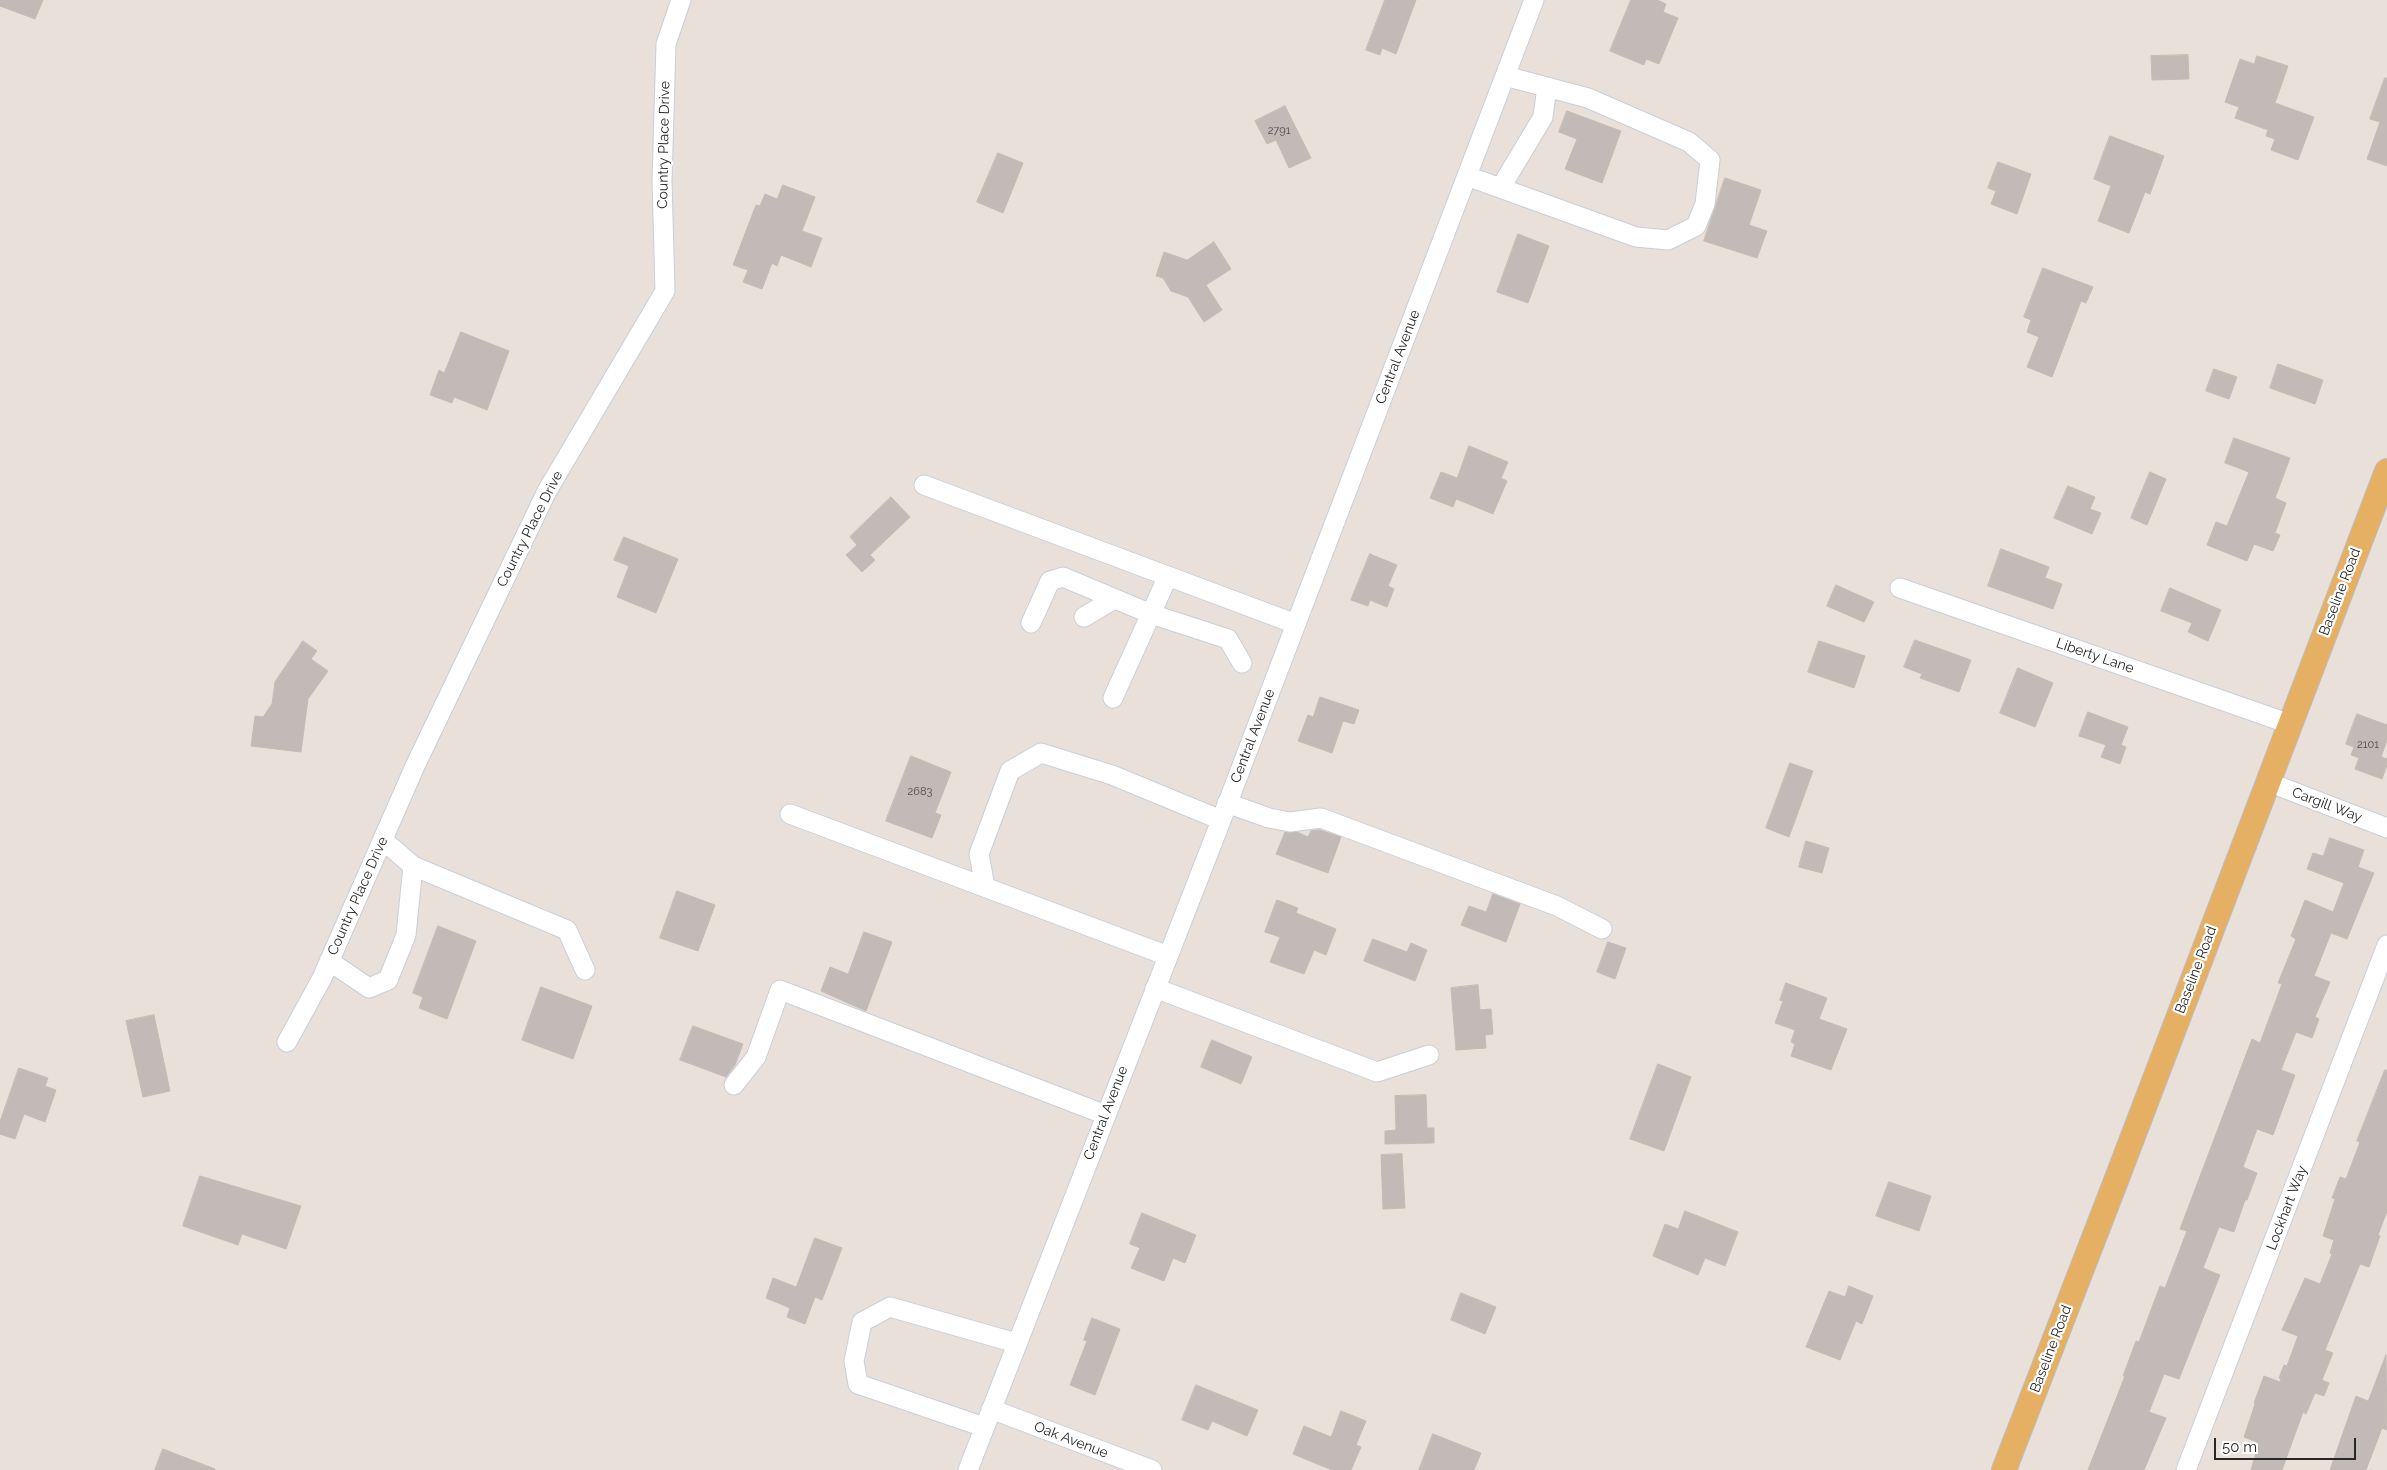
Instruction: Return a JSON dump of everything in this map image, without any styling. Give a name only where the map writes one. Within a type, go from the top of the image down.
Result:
[{"type":"main road","name":"Baseline Road","points":[[2004,1470],[2387,471]]},
{"type":"street","name":"Country Place Drive","points":[[287,1042],[329,962],[415,766],[547,491],[665,292],[662,181],[666,44],[681,0]]},
{"type":"street","name":"Central Avenue","points":[[968,1470],[1224,811],[1534,0]]},
{"type":"street","points":[[1467,176],[1636,237],[1668,240],[1696,226],[1705,204],[1710,160],[1690,142],[1588,98],[1505,76]]},
{"type":"street","points":[[1501,188],[1543,117],[1548,87]]},
{"type":"street","points":[[924,485],[1296,624]]},
{"type":"street","points":[[1113,698],[1168,576]]},
{"type":"street","points":[[1031,623],[1050,581],[1063,577],[1151,614],[1228,639],[1242,663]]},
{"type":"street","name":"Liberty Lane","points":[[1900,588],[2290,724]]},
{"type":"street","points":[[1084,617],[1114,598]]},
{"type":"street","points":[[985,887],[979,854],[1010,771],[1041,753],[1224,811],[1290,822],[1321,818],[1557,906],[1602,929]]},
{"type":"street","name":"Cargill Way","points":[[2268,782],[2387,828]]},
{"type":"street","points":[[790,814],[1168,956]]},
{"type":"street","points":[[382,840],[414,866],[567,930],[585,970]]},
{"type":"street","points":[[329,962],[369,988],[388,980],[406,935],[414,866]]},
{"type":"street","name":"Lockhart Way","points":[[2186,1470],[2387,945]]},
{"type":"street","points":[[1155,988],[1377,1072],[1429,1055]]},
{"type":"street","points":[[734,1085],[756,1056],[780,990],[1106,1115]]},
{"type":"street","name":"Oak Avenue","points":[[1016,1344],[890,1307],[862,1322],[854,1361],[858,1384],[988,1418],[1152,1470]]},
{"type":"building","points":[[0,0],[43,0],[35,19],[0,6]]},
{"type":"building","points":[[1385,0],[1416,0],[1396,54],[1382,48],[1380,55],[1366,50]]},
{"type":"building","points":[[1631,0],[1657,0],[1666,4],[1663,12],[1678,18],[1659,64],[1646,59],[1644,65],[1610,51]]},
{"type":"building","points":[[2188,55],[2189,79],[2152,80],[2151,56]]},
{"type":"building","points":[[2257,56],[2288,66],[2275,103],[2314,117],[2298,160],[2271,150],[2275,139],[2266,136],[2268,130],[2235,118],[2239,107],[2225,102],[2240,59],[2254,64]]},
{"type":"building","points":[[2385,78],[2387,78],[2387,166],[2367,159],[2380,122],[2370,119]]},
{"type":"building","points":[[1285,106],[1311,158],[1289,168],[1276,140],[1267,144],[1255,121]]},
{"type":"building","points":[[1567,111],[1621,131],[1602,183],[1565,169],[1577,139],[1559,132]]},
{"type":"building","points":[[2110,136],[2164,156],[2150,194],[2145,192],[2129,233],[2098,221],[2111,186],[2094,179]]},
{"type":"building","points":[[998,153],[1023,163],[1003,213],[977,202]]},
{"type":"building","points":[[1998,162],[2031,174],[2017,214],[1991,204],[1996,191],[1988,188]]},
{"type":"building","points":[[1725,178],[1761,190],[1749,225],[1767,231],[1757,258],[1704,241]]},
{"type":"building","points":[[783,185],[815,197],[802,231],[822,238],[811,267],[781,255],[777,266],[772,263],[762,289],[743,282],[748,270],[733,265],[756,205],[760,206],[765,194],[777,199]]},
{"type":"building","points":[[1518,234],[1549,246],[1528,303],[1497,292]]},
{"type":"building","points":[[1214,242],[1231,269],[1206,285],[1222,310],[1204,322],[1188,297],[1171,291],[1163,278],[1156,276],[1164,252],[1187,260]]},
{"type":"building","points":[[2043,268],[2093,287],[2086,303],[2081,301],[2052,377],[2027,367],[2039,337],[2027,332],[2031,320],[2024,317]]},
{"type":"building","points":[[461,332],[509,351],[487,410],[454,397],[452,403],[430,395],[439,370],[444,373]]},
{"type":"building","points":[[2278,364],[2323,380],[2315,404],[2270,388]]},
{"type":"building","points":[[2214,369],[2237,377],[2229,399],[2206,391]]},
{"type":"building","points":[[2234,438],[2290,458],[2275,498],[2286,503],[2275,533],[2280,535],[2273,551],[2254,544],[2247,561],[2207,545],[2216,522],[2227,526],[2249,472],[2225,463]]},
{"type":"building","points":[[1469,446],[1508,462],[1501,478],[1507,481],[1493,514],[1456,499],[1453,507],[1430,498],[1441,472],[1457,478]]},
{"type":"building","points":[[2150,472],[2166,479],[2147,525],[2131,518]]},
{"type":"building","points":[[2068,486],[2095,497],[2090,509],[2101,513],[2092,534],[2054,518]]},
{"type":"building","points":[[891,497],[910,517],[870,555],[875,560],[862,572],[846,555],[857,545],[850,537]]},
{"type":"building","points":[[624,537],[678,559],[656,613],[617,597],[629,566],[614,560]]},
{"type":"building","points":[[2001,549],[2049,567],[2045,578],[2062,584],[2053,609],[1988,586]]},
{"type":"building","points":[[1370,554],[1397,565],[1388,586],[1394,589],[1387,607],[1370,600],[1368,606],[1351,600]]},
{"type":"building","points":[[1836,585],[1874,602],[1864,622],[1827,606]]},
{"type":"building","points":[[2170,588],[2221,610],[2208,641],[2188,632],[2192,623],[2161,611]]},
{"type":"building","points":[[1915,640],[1971,660],[1959,692],[1920,678],[1922,674],[1904,667]]},
{"type":"building","points":[[303,641],[317,651],[311,659],[328,671],[308,699],[301,752],[251,746],[255,716],[263,717],[272,704],[275,682]]},
{"type":"building","points":[[1819,641],[1865,656],[1854,688],[1808,672]]},
{"type":"building","points":[[2018,668],[2053,683],[2035,727],[2000,713]]},
{"type":"building","points":[[1320,697],[1359,710],[1354,724],[1343,721],[1332,753],[1298,741],[1308,715],[1313,717]]},
{"type":"building","points":[[2088,712],[2128,727],[2121,745],[2126,747],[2120,764],[2101,757],[2106,745],[2079,736]]},
{"type":"building","points":[[2357,714],[2387,725],[2387,740],[2381,757],[2387,759],[2387,765],[2382,779],[2355,769],[2359,758],[2351,755],[2354,747],[2346,744]]},
{"type":"building","points":[[911,756],[951,772],[935,813],[941,815],[932,838],[886,821]]},
{"type":"building","points":[[1790,763],[1813,771],[1789,837],[1766,828]]},
{"type":"building","points":[[1320,830],[1341,837],[1328,873],[1276,854],[1285,832],[1297,832],[1308,837],[1311,831]]},
{"type":"building","points":[[2330,838],[2364,850],[2358,867],[2374,873],[2347,939],[2331,933],[2314,976],[2330,982],[2315,1017],[2319,1019],[2312,1038],[2296,1032],[2281,1070],[2295,1075],[2273,1135],[2257,1129],[2243,1167],[2257,1173],[2234,1232],[2219,1227],[2203,1268],[2220,1275],[2179,1379],[2164,1374],[2149,1412],[2166,1418],[2144,1470],[2088,1470],[2125,1376],[2123,1376],[2136,1341],[2139,1342],[2160,1286],[2165,1288],[2187,1231],[2180,1229],[2252,1039],[2260,1043],[2282,984],[2278,983],[2296,939],[2291,936],[2305,900],[2333,912],[2344,883],[2307,869],[2313,853],[2323,856]]},
{"type":"building","points":[[1806,841],[1829,848],[1822,873],[1799,867]]},
{"type":"building","points":[[677,891],[715,905],[698,951],[660,938]]},
{"type":"building","points":[[1493,894],[1520,904],[1506,942],[1461,925],[1469,906],[1486,912]]},
{"type":"building","points":[[1277,900],[1298,908],[1296,913],[1336,929],[1326,955],[1314,950],[1304,974],[1270,962],[1280,937],[1265,932]]},
{"type":"building","points":[[438,926],[476,941],[447,1019],[419,1008],[423,997],[413,993]]},
{"type":"building","points":[[864,932],[892,942],[866,1011],[821,991],[830,967],[848,974]]},
{"type":"building","points":[[1373,939],[1407,952],[1411,943],[1427,950],[1415,981],[1364,961]]},
{"type":"building","points":[[1608,942],[1626,948],[1615,979],[1597,972]]},
{"type":"building","points":[[1786,983],[1827,998],[1819,1019],[1847,1029],[1831,1070],[1791,1056],[1795,1044],[1791,1042],[1795,1030],[1775,1023],[1783,1001],[1780,1000]]},
{"type":"building","points":[[1478,985],[1480,1010],[1491,1009],[1493,1034],[1485,1035],[1486,1048],[1456,1050],[1451,988]]},
{"type":"building","points":[[541,987],[592,1006],[573,1059],[522,1040]]},
{"type":"building","points":[[154,1015],[170,1091],[143,1097],[126,1021]]},
{"type":"building","points":[[693,1026],[743,1044],[735,1065],[726,1077],[680,1060]]},
{"type":"building","points":[[1212,1040],[1252,1057],[1241,1084],[1201,1067]]},
{"type":"building","points":[[1658,1064],[1691,1077],[1664,1151],[1630,1139]]},
{"type":"building","points":[[19,1068],[48,1078],[45,1086],[56,1090],[45,1122],[24,1114],[15,1139],[0,1134],[0,1122]]},
{"type":"building","points":[[2385,1070],[2387,1070],[2387,1211],[2378,1235],[2380,1236],[2369,1267],[2360,1264],[2325,1350],[2333,1353],[2322,1380],[2329,1383],[2324,1396],[2315,1393],[2306,1414],[2303,1412],[2282,1470],[2251,1470],[2259,1443],[2244,1437],[2254,1403],[2264,1376],[2280,1382],[2281,1379],[2279,1378],[2284,1365],[2287,1366],[2298,1336],[2282,1330],[2305,1278],[2320,1284],[2332,1254],[2330,1253],[2334,1240],[2323,1236],[2335,1199],[2332,1198],[2340,1177],[2346,1179],[2360,1142],[2357,1141]]},
{"type":"building","points":[[1426,1095],[1427,1128],[1434,1128],[1434,1143],[1385,1144],[1385,1131],[1396,1130],[1395,1096]]},
{"type":"building","points":[[1402,1154],[1405,1208],[1383,1209],[1381,1155]]},
{"type":"building","points":[[200,1176],[301,1206],[286,1249],[242,1234],[238,1245],[183,1226]]},
{"type":"building","points":[[1889,1182],[1931,1196],[1919,1231],[1876,1216]]},
{"type":"building","points":[[1685,1211],[1738,1232],[1725,1266],[1705,1258],[1698,1275],[1653,1256],[1665,1224],[1678,1229]]},
{"type":"building","points":[[1142,1213],[1196,1235],[1185,1263],[1173,1258],[1164,1281],[1131,1268],[1140,1248],[1130,1244]]},
{"type":"building","points":[[815,1238],[842,1248],[822,1300],[815,1297],[805,1324],[787,1317],[790,1308],[766,1298],[773,1278],[796,1287]]},
{"type":"building","points":[[1849,1286],[1873,1296],[1862,1324],[1856,1321],[1840,1360],[1806,1347],[1829,1291],[1845,1297]]},
{"type":"building","points":[[1461,1293],[1496,1307],[1485,1334],[1451,1320]]},
{"type":"building","points":[[1092,1318],[1120,1329],[1095,1395],[1070,1385],[1087,1341],[1084,1340]]},
{"type":"building","points":[[2386,1355],[2387,1430],[2382,1428],[2366,1470],[2330,1470],[2356,1396],[2368,1401]]},
{"type":"building","points":[[1196,1385],[1258,1410],[1247,1436],[1212,1421],[1208,1430],[1182,1420]]},
{"type":"building","points":[[1341,1411],[1366,1421],[1356,1445],[1361,1447],[1351,1470],[1332,1470],[1293,1454],[1304,1426],[1331,1437]]},
{"type":"building","points":[[1433,1434],[1481,1453],[1474,1470],[1419,1470]]},
{"type":"building","points":[[163,1449],[215,1469],[215,1470],[155,1470]]}]
